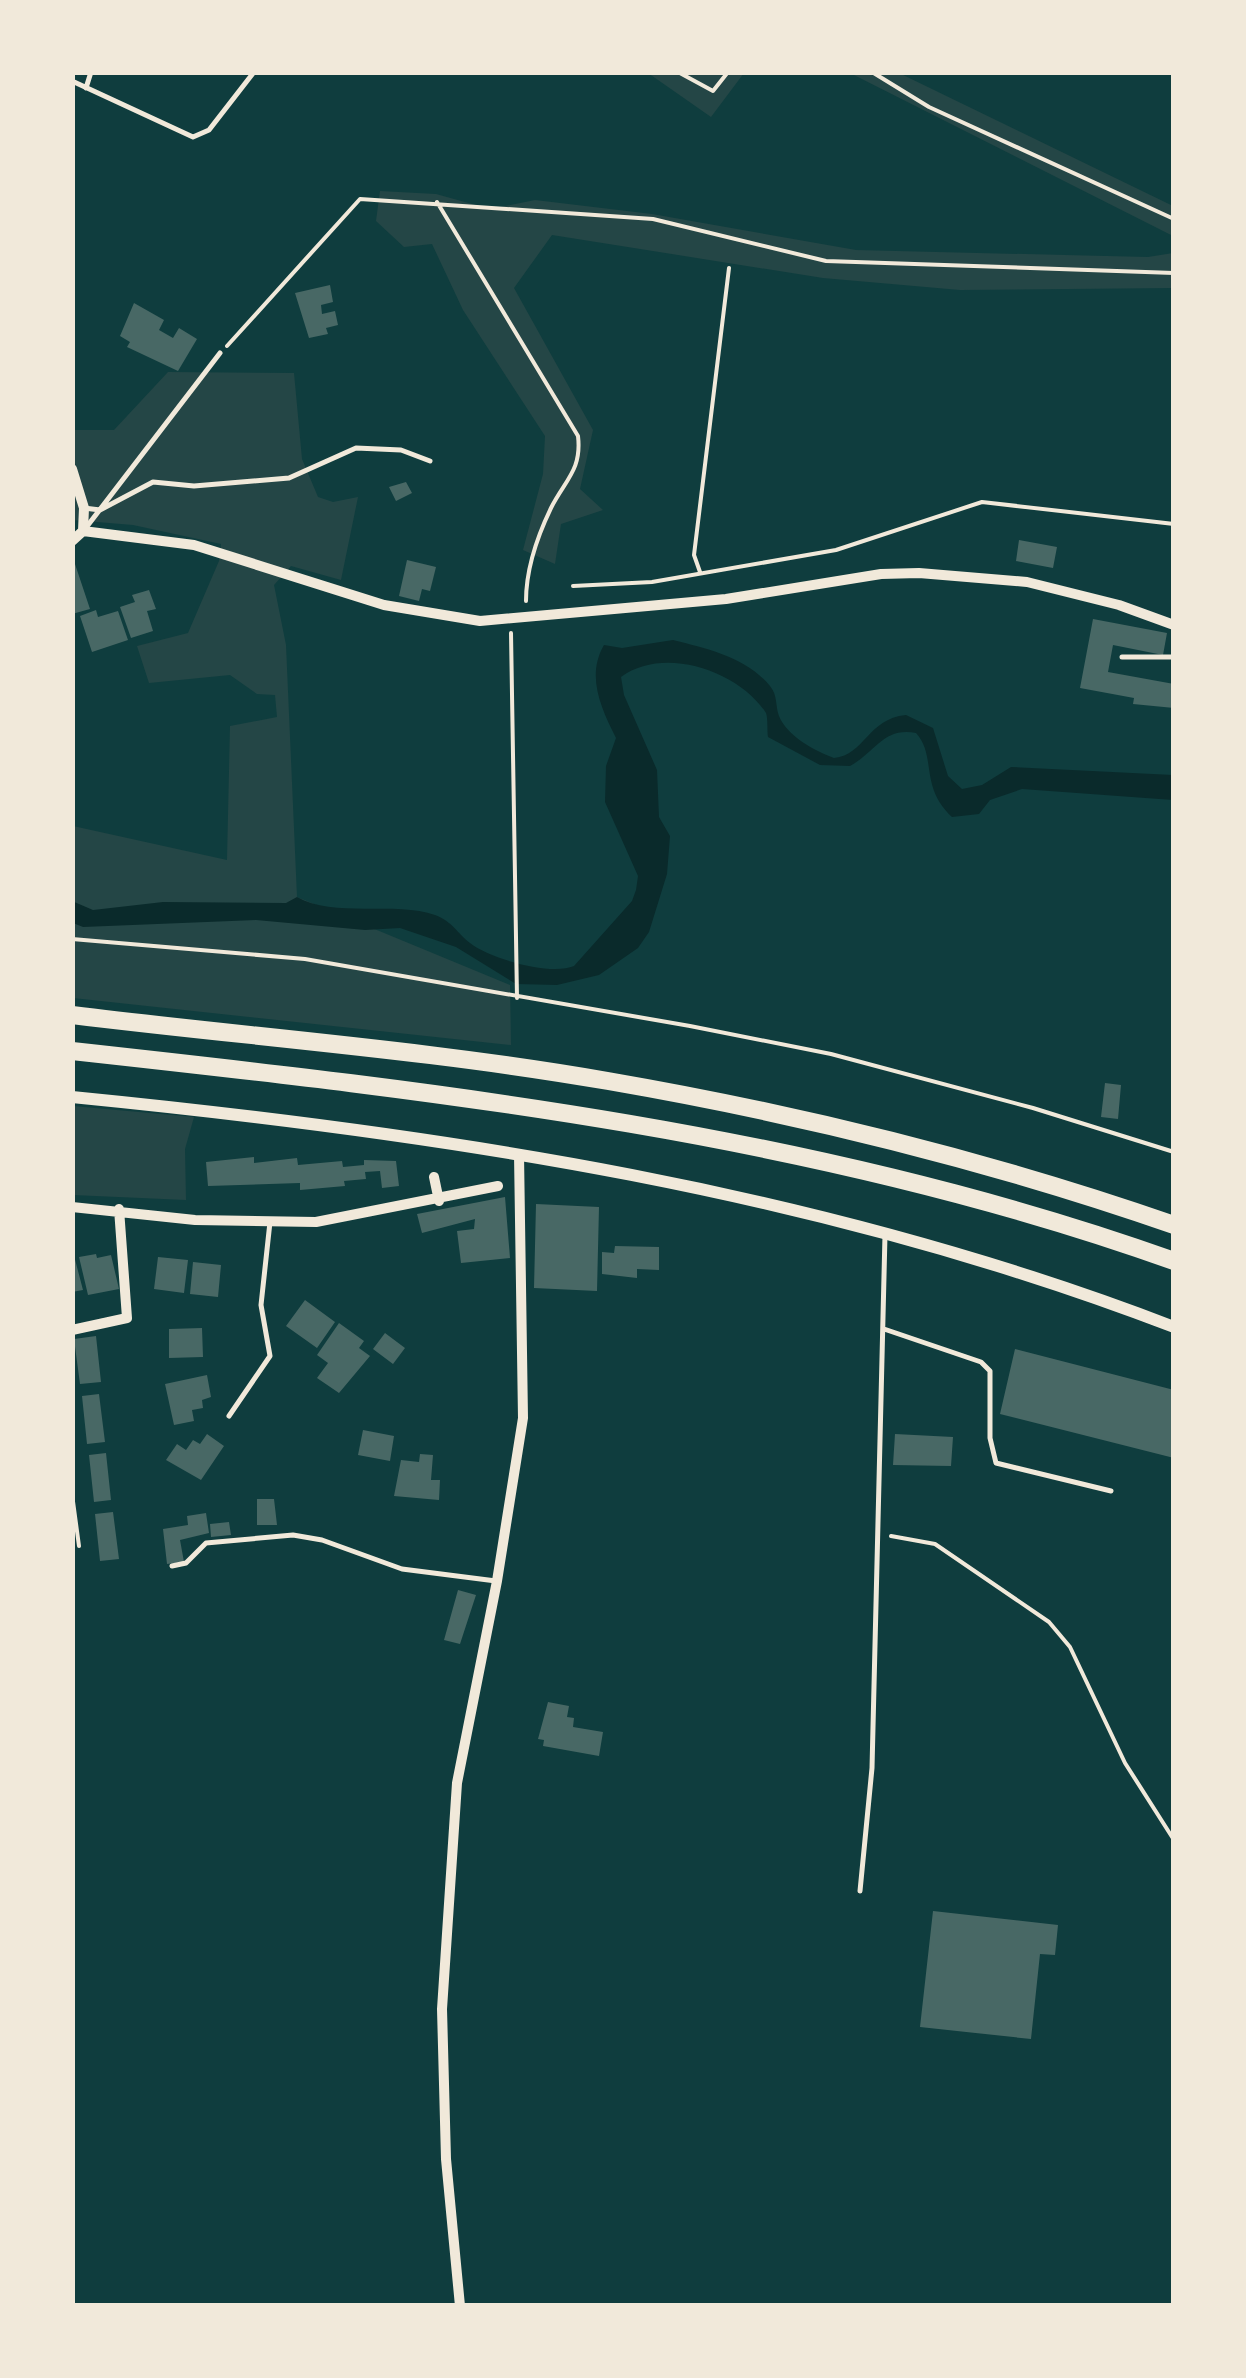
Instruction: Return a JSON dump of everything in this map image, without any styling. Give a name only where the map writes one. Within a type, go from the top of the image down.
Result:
[{"type":"highway","points":[[72,1015],[624,1084],[827,1125],[991,1168],[1174,1225]]},
{"type":"highway","points":[[72,1051],[374,1084],[599,1116],[817,1159],[983,1202],[1174,1261]]},
{"type":"street","points":[[72,469],[84,508],[83,531],[72,541]]},
{"type":"street","points":[[83,531],[194,545],[421,614],[511,621],[726,599],[881,574],[919,573],[1027,582],[1119,605],[1174,624]]},
{"type":"street","points":[[72,1097],[520,1154],[716,1190],[885,1232],[1021,1272],[1174,1327]]},
{"type":"street","points":[[460,2306],[446,2159],[442,2009],[457,1783],[497,1581],[523,1418],[520,1154]]},
{"type":"street","points":[[434,1177],[439,1200]]},
{"type":"street","points":[[72,1207],[195,1220],[316,1222],[498,1186]]},
{"type":"street","points":[[72,1330],[127,1318],[119,1209]]},
{"type":"lane","points":[[86,88],[91,72]]},
{"type":"lane","points":[[72,81],[194,137],[209,130],[254,72]]},
{"type":"lane","points":[[83,531],[220,353]]},
{"type":"lane","points":[[84,508],[100,510],[153,482],[194,486],[289,478],[356,448],[402,450],[430,461]]},
{"type":"lane","points":[[1122,657],[1174,657]]},
{"type":"lane","points":[[228,1416],[270,1356],[261,1306],[270,1222]]},
{"type":"lane","points":[[860,1891],[872,1768],[885,1232]]},
{"type":"lane","points":[[884,1329],[980,1362],[990,1371],[990,1438],[996,1463],[1111,1491]]},
{"type":"lane","points":[[172,1566],[186,1564],[193,1551],[206,1543],[293,1535],[322,1540],[402,1569],[464,1581],[497,1581]]},
{"type":"path","points":[[678,72],[713,91],[728,72]]},
{"type":"path","points":[[872,72],[929,108],[1174,219]]},
{"type":"path","points":[[220,353],[360,199],[653,219],[826,261],[1174,273]]},
{"type":"path","points":[[437,202],[578,436],[580,458],[575,472],[552,506],[534,549],[526,584],[526,618]]},
{"type":"path","points":[[700,572],[694,556],[729,268]]},
{"type":"path","points":[[573,586],[652,582],[836,550],[982,502],[1174,524]]},
{"type":"path","points":[[511,621],[517,998]]},
{"type":"path","points":[[72,939],[305,959],[831,1054],[1034,1108],[1174,1152]]},
{"type":"path","points":[[72,1494],[78,1546]]},
{"type":"path","points":[[880,1534],[935,1544],[1049,1622],[1070,1647],[1125,1763],[1174,1840]]},
{"type":"shaded area","points":[[648,73],[744,73],[711,117]]},
{"type":"shaded area","points":[[850,73],[899,73],[1173,206],[1173,236]]},
{"type":"shaded area","points":[[380,191],[436,194],[490,209],[535,200],[652,214],[856,250],[1148,257],[1173,253],[1173,288],[960,290],[823,278],[552,235],[514,288],[593,430],[580,489],[603,510],[561,524],[555,564],[523,550],[543,474],[545,436],[463,310],[432,244],[404,247],[376,221]]},
{"type":"shaded area","points":[[168,372],[294,373],[302,459],[318,497],[333,502],[358,497],[341,580],[291,566],[274,585],[286,645],[297,897],[510,985],[511,1045],[73,998],[73,826],[227,860],[230,726],[277,717],[275,695],[257,694],[230,675],[149,683],[137,646],[188,633],[219,561],[221,544],[133,525],[73,520],[73,430],[114,430]]},
{"type":"shaded area","points":[[673,640],[726,656],[750,668],[773,690],[779,716],[788,730],[810,747],[834,758],[853,751],[883,723],[906,715],[933,728],[948,776],[962,789],[982,785],[1011,767],[1173,775],[1173,800],[1022,789],[990,800],[979,814],[952,817],[935,794],[926,751],[916,733],[887,737],[850,766],[820,765],[768,737],[766,713],[738,685],[700,667],[658,663],[621,677],[624,695],[657,770],[659,817],[670,836],[667,874],[649,932],[638,948],[599,975],[557,985],[516,984],[456,947],[400,928],[365,930],[256,920],[83,927],[73,923],[72,901],[93,910],[163,902],[286,903],[297,897],[328,907],[419,911],[441,918],[479,949],[506,960],[551,969],[574,966],[632,901],[638,876],[605,802],[606,766],[616,738],[598,692],[599,657],[604,645],[622,648]]},
{"type":"shaded area","points":[[73,1106],[194,1117],[185,1149],[186,1200],[73,1195]]},
{"type":"building","points":[[330,285],[333,302],[321,305],[322,314],[335,311],[338,325],[326,328],[328,334],[309,338],[295,293]]},
{"type":"building","points":[[134,303],[164,320],[159,330],[173,338],[179,328],[197,339],[178,371],[127,347],[130,342],[120,336]]},
{"type":"building","points":[[406,482],[412,493],[396,501],[389,487]]},
{"type":"building","points":[[1019,540],[1057,547],[1053,568],[1016,561]]},
{"type":"building","points":[[72,555],[90,609],[72,614]]},
{"type":"building","points":[[407,560],[436,567],[430,591],[422,589],[419,601],[399,596]]},
{"type":"building","points":[[149,590],[156,609],[147,611],[153,631],[131,638],[120,607],[135,602],[132,595]]},
{"type":"building","points":[[96,610],[98,617],[118,611],[128,640],[92,652],[80,616]]},
{"type":"building","points":[[1093,619],[1167,633],[1163,655],[1113,645],[1108,672],[1174,684],[1174,708],[1133,704],[1134,698],[1080,688]]},
{"type":"building","points":[[1105,1083],[1121,1085],[1118,1119],[1101,1117]]},
{"type":"building","points":[[254,1157],[254,1163],[297,1158],[298,1165],[342,1161],[343,1167],[364,1165],[364,1160],[396,1161],[399,1186],[382,1188],[380,1171],[365,1172],[366,1179],[344,1181],[345,1186],[300,1190],[300,1183],[208,1186],[206,1162]]},
{"type":"building","points":[[505,1197],[510,1258],[461,1263],[457,1231],[474,1229],[475,1219],[422,1233],[417,1214]]},
{"type":"building","points":[[536,1204],[599,1207],[597,1291],[534,1288]]},
{"type":"building","points":[[615,1246],[659,1247],[659,1270],[637,1269],[637,1278],[602,1274],[602,1252],[614,1253]]},
{"type":"building","points":[[72,1248],[83,1290],[72,1292]]},
{"type":"building","points":[[96,1254],[97,1258],[111,1255],[119,1289],[88,1295],[79,1257]]},
{"type":"building","points":[[158,1257],[188,1260],[184,1293],[154,1289]]},
{"type":"building","points":[[193,1262],[221,1265],[218,1297],[190,1294]]},
{"type":"building","points":[[305,1300],[335,1322],[317,1348],[286,1326]]},
{"type":"building","points":[[339,1323],[364,1341],[359,1348],[370,1356],[339,1393],[317,1378],[328,1363],[317,1355]]},
{"type":"building","points":[[202,1328],[203,1357],[169,1358],[169,1329]]},
{"type":"building","points":[[385,1333],[405,1348],[393,1364],[373,1349]]},
{"type":"building","points":[[96,1336],[101,1382],[80,1384],[74,1339]]},
{"type":"building","points":[[1015,1349],[1174,1390],[1174,1458],[1000,1414]]},
{"type":"building","points":[[207,1375],[211,1397],[202,1400],[203,1408],[192,1410],[194,1421],[174,1425],[165,1384]]},
{"type":"building","points":[[99,1394],[105,1442],[87,1444],[82,1396]]},
{"type":"building","points":[[363,1430],[394,1436],[390,1461],[358,1455]]},
{"type":"building","points":[[207,1434],[224,1446],[201,1480],[166,1460],[177,1444],[186,1450],[193,1440],[200,1444]]},
{"type":"building","points":[[895,1434],[953,1437],[951,1466],[893,1465]]},
{"type":"building","points":[[106,1453],[111,1500],[94,1502],[89,1455]]},
{"type":"building","points":[[420,1454],[433,1455],[431,1480],[440,1480],[439,1500],[394,1496],[401,1460],[419,1462]]},
{"type":"building","points":[[257,1499],[274,1499],[277,1525],[257,1525]]},
{"type":"building","points":[[113,1512],[119,1559],[100,1561],[95,1514]]},
{"type":"building","points":[[206,1513],[209,1533],[180,1540],[184,1562],[167,1564],[163,1529],[188,1525],[187,1516]]},
{"type":"building","points":[[229,1522],[231,1535],[211,1537],[210,1524]]},
{"type":"building","points":[[458,1590],[476,1595],[460,1644],[444,1640]]},
{"type":"building","points":[[548,1702],[569,1706],[567,1717],[574,1718],[573,1727],[603,1732],[599,1756],[543,1746],[544,1740],[538,1739]]},
{"type":"building","points":[[933,1911],[1058,1925],[1055,1955],[1040,1954],[1031,2039],[920,2027]]}]
